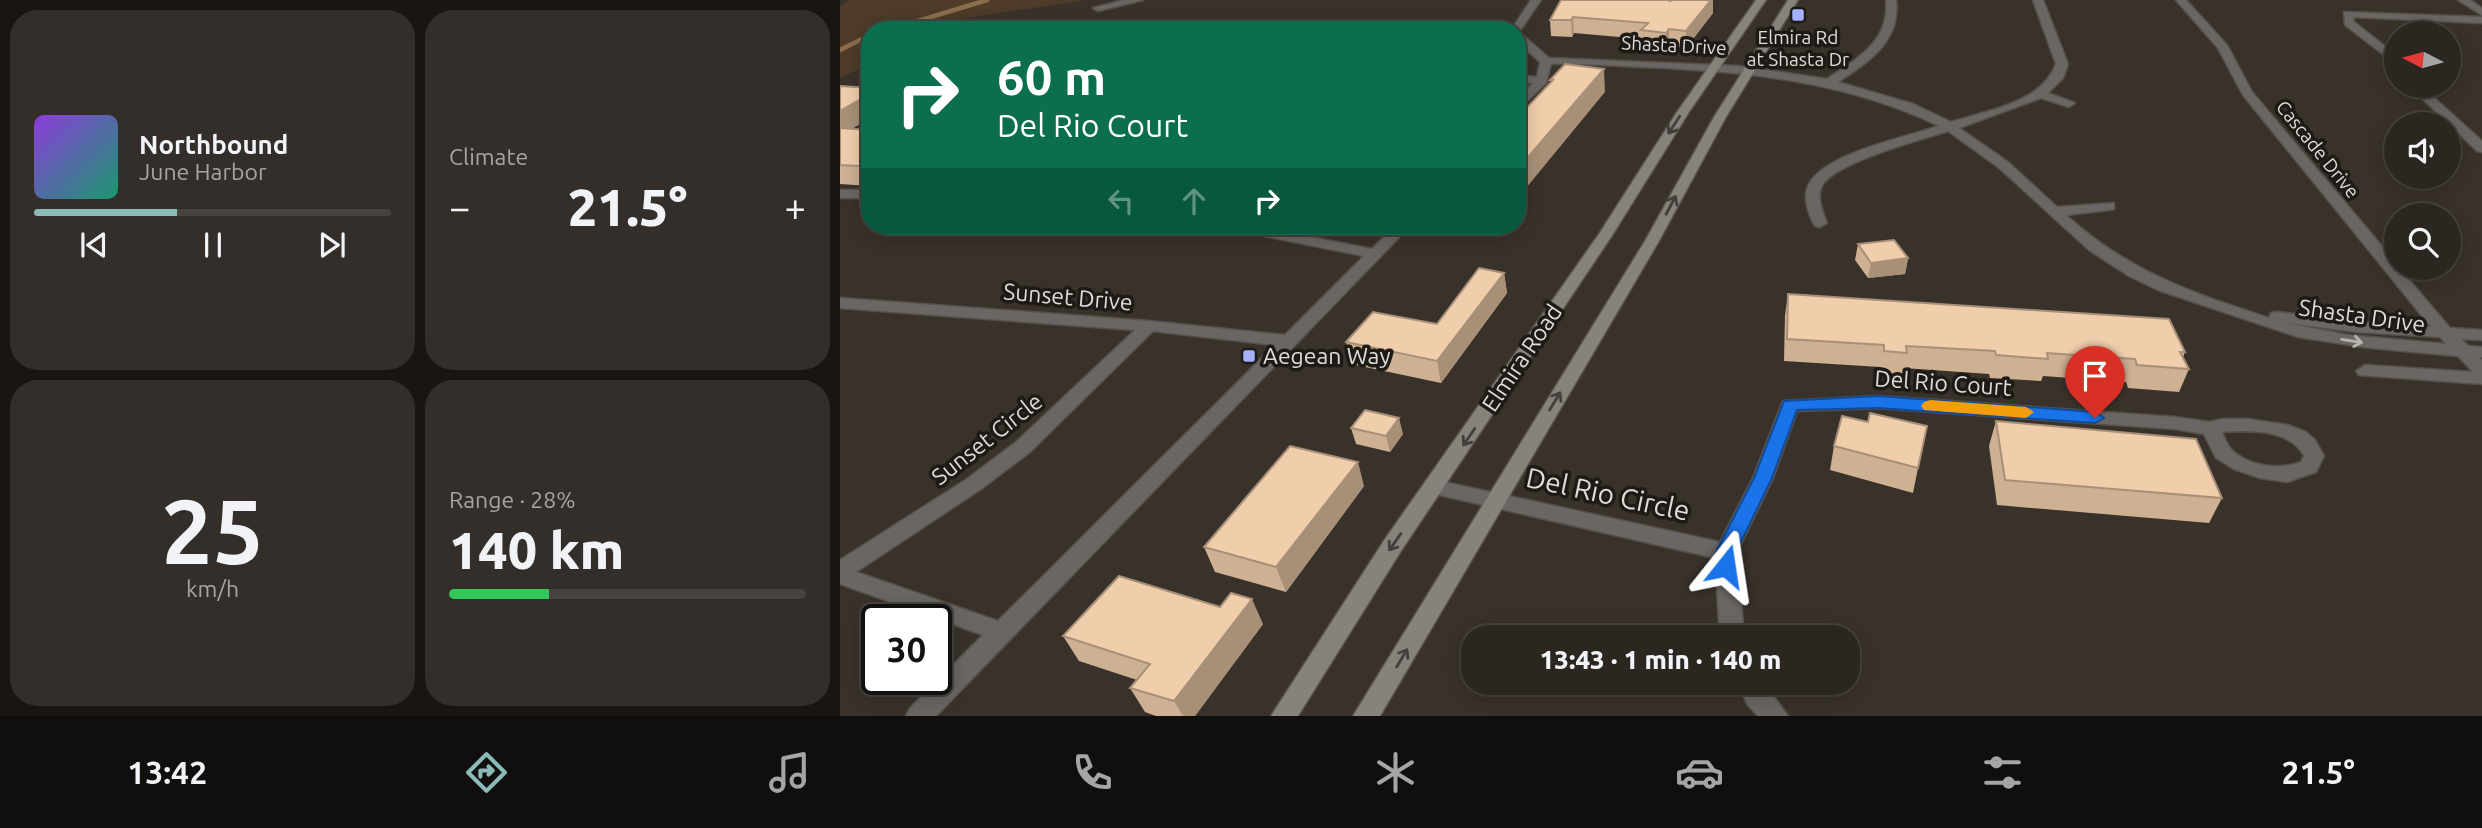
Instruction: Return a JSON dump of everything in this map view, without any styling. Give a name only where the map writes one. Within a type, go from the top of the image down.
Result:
[{"type":"main road","name":"Elmira Road","points":[[1284,716],[1393,545],[1606,234],[1650,162],[1761,0]]},
{"type":"main road","name":"Elmira Road","points":[[1366,716],[1652,241],[1691,168],[1793,0]]},
{"type":"street","points":[[1098,8],[1138,0]]},
{"type":"street","points":[[1524,21],[1536,0]]},
{"type":"street","points":[[1829,83],[1876,48],[1889,32],[1893,22],[1891,0]]},
{"type":"street","points":[[1820,223],[1811,202],[1815,184],[1829,170],[1849,160],[2040,94],[2057,78],[2062,64],[2038,0]]},
{"type":"street","name":"Cascade Drive","points":[[2181,0],[2223,47],[2247,93],[2459,351],[2482,370]]},
{"type":"street","points":[[2463,0],[2482,12]]},
{"type":"street","points":[[2384,51],[2349,23],[2347,14],[2482,20]]},
{"type":"street","points":[[1526,41],[1546,61],[1542,81],[1526,98]]},
{"type":"street","name":"Shasta Drive","points":[[1546,61],[1750,71],[1829,83],[1886,100],[1949,127],[2000,162],[2101,253],[2131,271],[2181,294],[2300,333],[2372,344],[2482,352]]},
{"type":"street","points":[[1526,79],[1542,81]]},
{"type":"street","points":[[2040,94],[2069,103]]},
{"type":"street","points":[[2428,98],[2482,148]]},
{"type":"street","points":[[840,194],[861,194]]},
{"type":"street","points":[[2053,212],[2109,206]]},
{"type":"street","points":[[1289,235],[1376,254]]},
{"type":"street","points":[[919,716],[1394,235]]},
{"type":"street","name":"Sunset Drive","points":[[840,303],[1149,326],[1292,341]]},
{"type":"street","name":"Shasta Drive","points":[[2238,313],[2482,335]]},
{"type":"street","name":"Sunset Circle","points":[[840,573],[974,484],[1023,447],[1149,326]]},
{"type":"street","points":[[2365,370],[2482,378]]},
{"type":"street","name":"Del Rio Court","points":[[1726,552],[1763,478],[1790,405],[1878,402],[2175,423],[2211,429]]},
{"type":"street","points":[[2223,425],[2273,429],[2294,434],[2310,444],[2314,456],[2309,467],[2287,475],[2267,473],[2241,464],[2223,453],[2211,429],[2223,425]]},
{"type":"street","name":"Del Rio Circle","points":[[1435,487],[1726,552]]},
{"type":"street","points":[[1726,552],[1731,625]]},
{"type":"street","points":[[840,573],[1002,632]]},
{"type":"street","points":[[1756,695],[1775,716]]},
{"type":"shaded area","points":[[849,0],[1087,0],[959,21],[861,21],[861,68],[840,78],[840,6]]},
{"type":"building","points":[[1561,0],[1711,0],[1686,31],[1669,29],[1666,33],[1641,30],[1648,23],[1573,17],[1571,20],[1550,20]]},
{"type":"building","points":[[1565,64],[1604,69],[1526,160],[1526,108],[1553,80],[1550,80]]},
{"type":"building","points":[[840,86],[861,87],[861,99],[840,111]]},
{"type":"building","points":[[840,128],[861,129],[861,165],[840,165]]},
{"type":"building","points":[[1894,240],[1908,258],[1871,263],[1858,244]]},
{"type":"building","points":[[1479,268],[1504,273],[1437,361],[1346,342],[1373,312],[1437,324]]},
{"type":"building","points":[[1788,294],[2169,319],[2185,352],[2180,352],[2189,369],[2137,365],[2135,359],[2047,353],[2048,359],[1996,355],[1995,351],[1906,346],[1907,353],[1884,351],[1884,345],[1787,339]]},
{"type":"building","points":[[1365,410],[1399,418],[1386,436],[1351,428]]},
{"type":"building","points":[[1870,413],[1927,426],[1918,468],[1834,446],[1842,416],[1868,422]]},
{"type":"building","points":[[1996,421],[2196,439],[2222,498],[2005,480]]},
{"type":"building","points":[[1290,446],[1358,462],[1276,567],[1204,547]]},
{"type":"building","points":[[1119,576],[1220,607],[1231,593],[1252,599],[1174,701],[1130,688],[1150,664],[1063,636]]},
{"type":"waterway","points":[[918,21],[987,0]]},
{"type":"waterway","points":[[840,50],[861,40]]},
{"type":"slow traffic","points":[[1930,406],[2026,412]]},
{"type":"place","name":"Elmira Rd at Shasta Dr","points":[[1798,15]]},
{"type":"place","name":"Aegean Way","points":[[1249,356]]},
{"type":"route","points":[[1726,566],[1726,552],[1763,478],[1790,405],[1836,401],[1878,402],[2095,418]]}]
